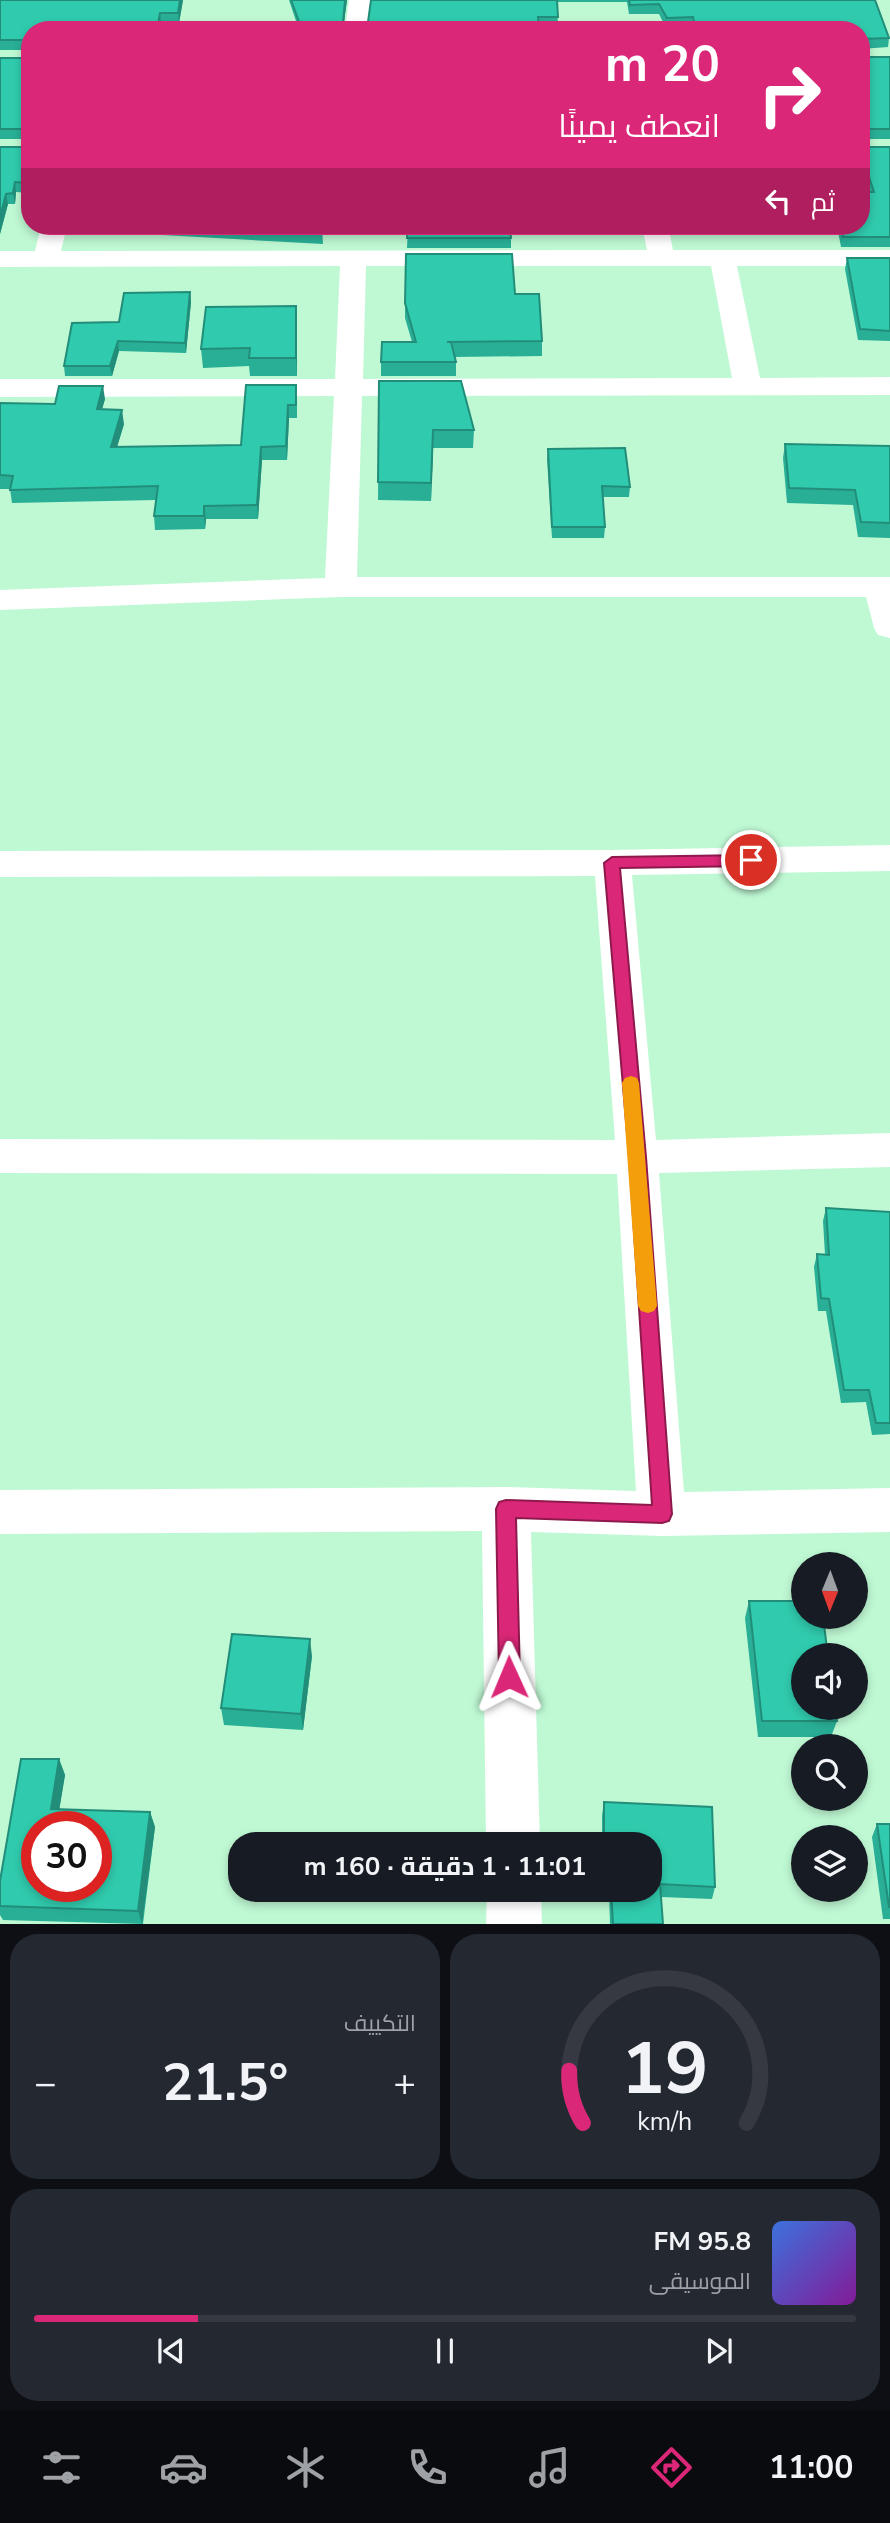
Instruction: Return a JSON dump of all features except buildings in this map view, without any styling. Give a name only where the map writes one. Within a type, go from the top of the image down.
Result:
[{"type":"street","points":[[357,21],[360,0]]},
{"type":"street","points":[[46,259],[52,235]]},
{"type":"street","points":[[656,235],[660,258]]},
{"type":"street","points":[[722,258],[748,386]]},
{"type":"street","points":[[0,259],[353,261],[890,258]]},
{"type":"street","points":[[341,587],[346,389],[353,261]]},
{"type":"street","points":[[0,388],[890,386]]},
{"type":"street","points":[[0,600],[341,587],[885,587],[890,628]]},
{"type":"street","points":[[0,864],[612,863],[890,858]]},
{"type":"street","points":[[612,863],[637,1157],[662,1514]]},
{"type":"street","points":[[0,1156],[637,1157],[890,1150]]},
{"type":"street","points":[[506,1509],[513,1832]]},
{"type":"street","points":[[0,1512],[506,1509],[662,1514],[890,1510]]},
{"type":"street","points":[[514,1902],[514,1924]]},
{"type":"slow traffic","points":[[631,1083],[648,1306]]},
{"type":"route","points":[[509,1677],[506,1509],[662,1514],[637,1157],[612,863],[751,860]]}]
